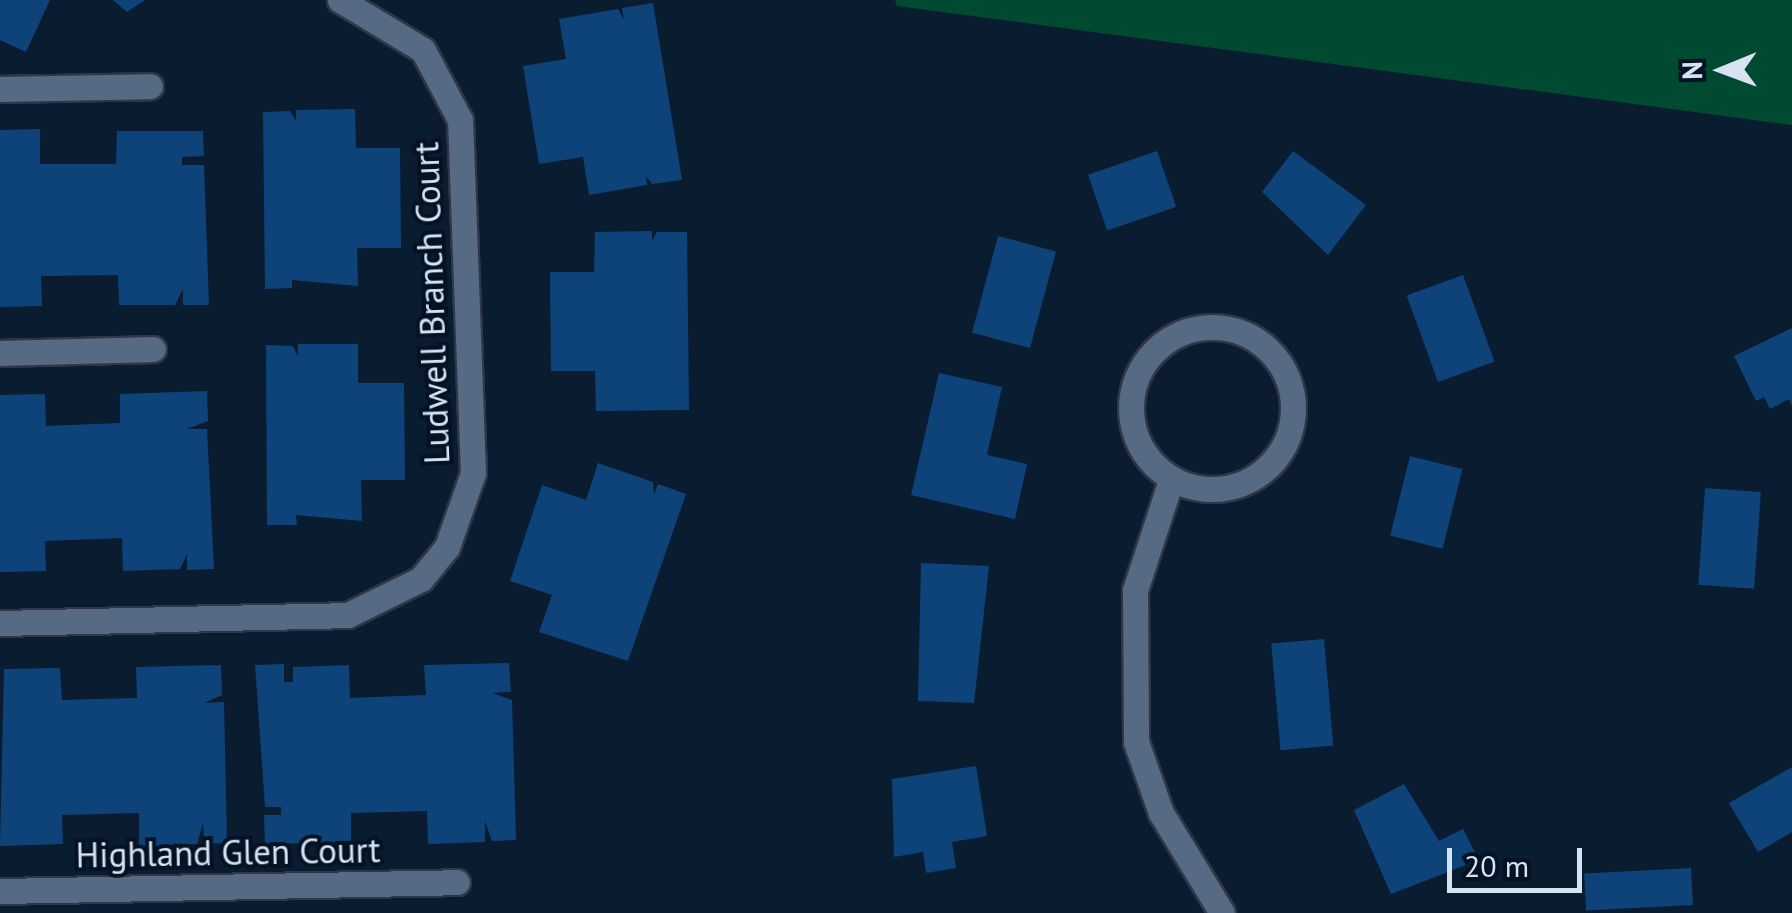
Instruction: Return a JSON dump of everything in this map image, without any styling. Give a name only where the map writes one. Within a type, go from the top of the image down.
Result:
[{"type":"street","name":"Ludwell Branch Court","points":[[0,624],[348,615],[421,578],[447,547],[472,473],[460,120],[424,50],[340,0]]},
{"type":"street","points":[[0,89],[150,86]]},
{"type":"street","points":[[1202,326],[1244,333],[1274,354],[1292,392],[1289,437],[1250,482],[1198,490],[1172,480],[1132,430],[1142,364],[1174,335],[1202,326]]},
{"type":"street","points":[[0,354],[153,349]]},
{"type":"street","points":[[1172,480],[1135,590],[1136,742],[1161,813],[1222,913]]},
{"type":"street","name":"Highland Glen Court","points":[[0,891],[136,901],[456,882]]},
{"type":"green space","points":[[895,0],[1792,0],[1792,125],[897,6]]},
{"type":"building","points":[[0,0],[50,0],[26,52],[0,40]]},
{"type":"building","points":[[113,0],[145,0],[127,12]]},
{"type":"building","points":[[653,3],[682,180],[652,184],[646,176],[647,185],[589,195],[583,157],[539,164],[523,66],[566,59],[559,19],[618,9],[624,20],[622,8]]},
{"type":"building","points":[[355,109],[356,148],[400,148],[401,248],[357,248],[358,286],[292,280],[292,288],[265,289],[263,112],[290,111],[296,121],[296,110]]},
{"type":"building","points":[[40,129],[40,164],[116,164],[117,131],[203,131],[204,156],[182,157],[182,165],[204,165],[209,305],[183,305],[183,289],[175,305],[119,305],[118,275],[41,276],[42,306],[0,307],[0,130]]},
{"type":"building","points":[[1157,151],[1176,207],[1107,231],[1088,175]]},
{"type":"building","points":[[1293,151],[1366,205],[1328,255],[1262,192]]},
{"type":"building","points":[[652,231],[652,241],[657,232],[687,232],[689,410],[596,411],[595,371],[551,371],[550,272],[594,272],[595,232]]},
{"type":"building","points":[[998,236],[1056,252],[1030,348],[972,333]]},
{"type":"building","points":[[1463,275],[1494,361],[1438,382],[1407,296]]},
{"type":"building","points":[[1792,328],[1792,406],[1789,399],[1770,409],[1764,397],[1756,401],[1734,356]]},
{"type":"building","points":[[298,344],[358,344],[358,383],[404,383],[405,480],[361,480],[362,521],[296,515],[297,525],[267,525],[266,345],[293,346],[298,357]]},
{"type":"building","points":[[939,373],[1002,387],[987,455],[1027,464],[1015,519],[911,495]]},
{"type":"building","points":[[207,391],[208,421],[187,429],[207,429],[214,569],[187,570],[187,554],[180,569],[123,571],[122,538],[45,541],[46,571],[0,572],[0,395],[45,394],[46,426],[120,423],[120,394]]},
{"type":"building","points":[[1410,456],[1462,469],[1443,549],[1390,536]]},
{"type":"building","points":[[598,463],[653,482],[654,494],[658,484],[686,494],[628,661],[539,632],[552,595],[510,581],[542,485],[586,500]]},
{"type":"building","points":[[1705,488],[1761,492],[1754,589],[1698,585]]},
{"type":"building","points":[[921,563],[989,566],[974,703],[918,701]]},
{"type":"building","points":[[1324,639],[1333,746],[1281,750],[1271,644]]},
{"type":"building","points":[[509,663],[511,692],[492,693],[512,700],[516,840],[492,841],[485,821],[485,842],[428,844],[427,811],[351,813],[351,842],[265,844],[264,815],[281,815],[281,807],[265,807],[255,665],[284,664],[284,682],[293,682],[293,667],[349,665],[350,698],[426,695],[424,665]]},
{"type":"building","points":[[221,665],[222,695],[204,703],[224,702],[227,843],[204,844],[203,823],[197,844],[139,847],[139,813],[62,815],[63,844],[0,846],[4,669],[60,668],[62,700],[137,698],[136,667]]},
{"type":"building","points":[[976,766],[987,836],[952,842],[956,868],[926,873],[923,852],[894,857],[892,779]]},
{"type":"building","points":[[1792,767],[1792,832],[1758,852],[1729,803]]},
{"type":"building","points":[[1404,784],[1439,841],[1463,829],[1479,860],[1391,894],[1354,810]]},
{"type":"building","points":[[1691,868],[1693,905],[1586,911],[1584,874]]}]
